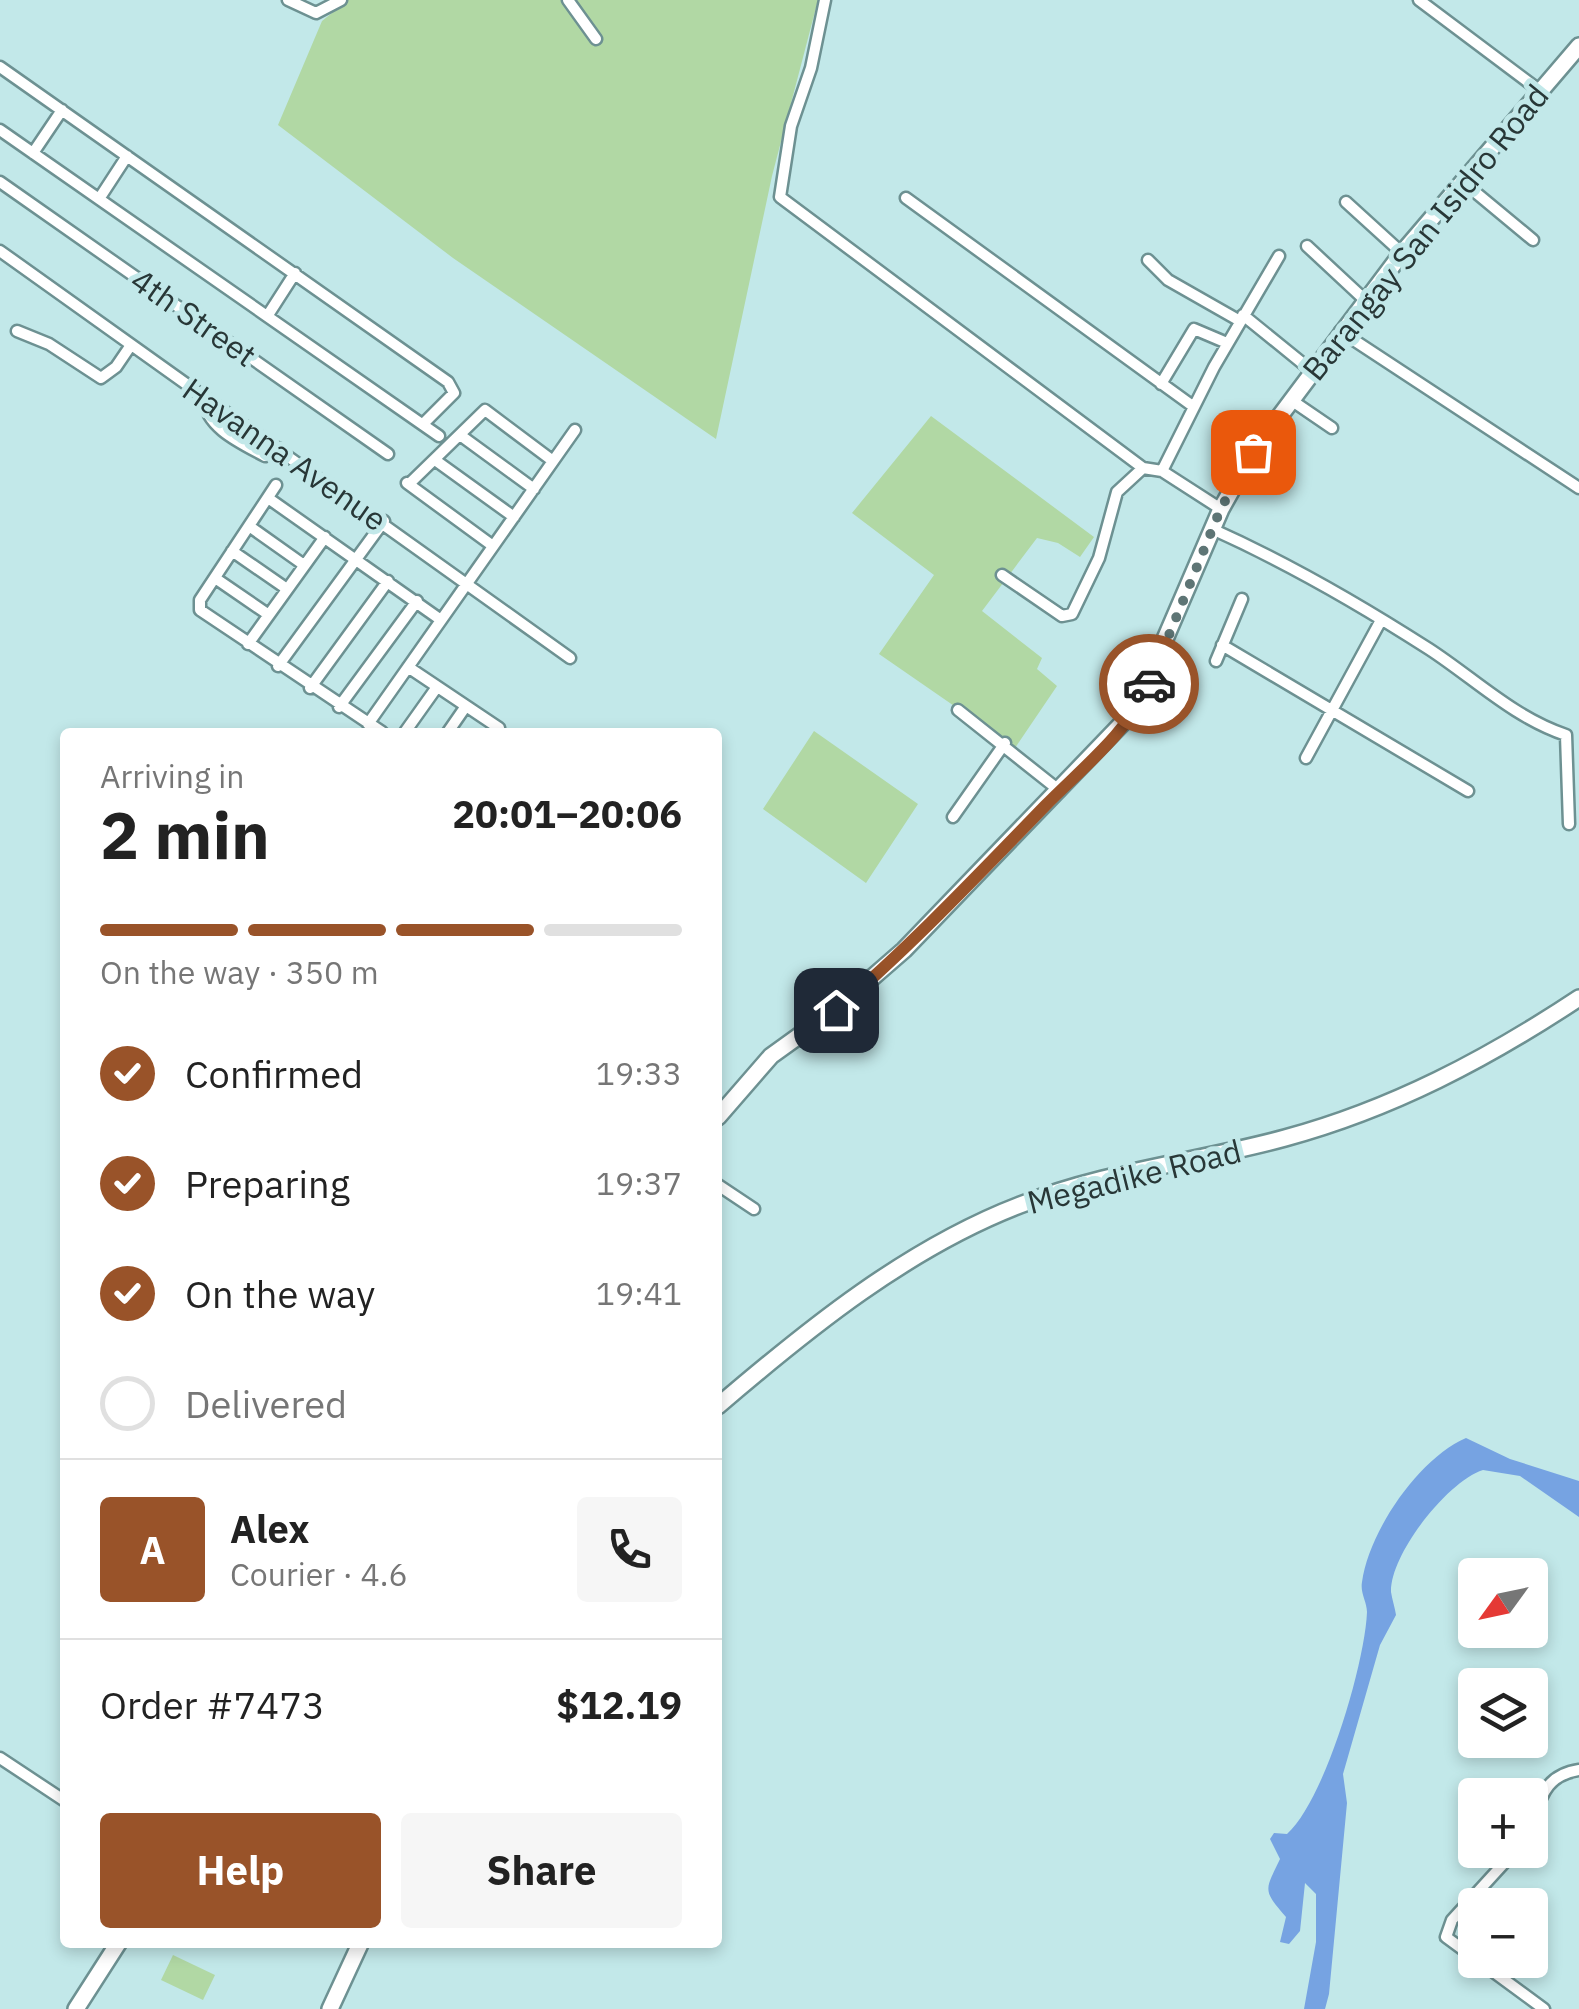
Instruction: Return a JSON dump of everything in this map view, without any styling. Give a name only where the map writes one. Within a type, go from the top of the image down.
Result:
[{"type":"street","points":[[288,0],[316,13],[341,0]]},
{"type":"street","points":[[568,0],[596,39]]},
{"type":"street","points":[[825,0],[810,68],[791,126],[780,197],[1143,468],[1162,471],[1221,508]]},
{"type":"street","points":[[1419,0],[1539,90]]},
{"type":"street","name":"Barangay San Isidro Road","points":[[722,1112],[770,1056],[836,1010],[904,950],[1060,791],[1144,696],[1221,508],[1253,452],[1402,253],[1579,46]]},
{"type":"street","points":[[0,68],[452,385],[454,393],[423,424]]},
{"type":"street","points":[[33,153],[62,110]]},
{"type":"street","points":[[0,130],[439,436]]},
{"type":"street","points":[[99,199],[127,156]]},
{"type":"street","name":"4th Street","points":[[0,182],[388,454]]},
{"type":"street","points":[[1464,182],[1533,240]]},
{"type":"street","points":[[906,198],[1194,407]]},
{"type":"street","points":[[1346,202],[1402,253]]},
{"type":"street","points":[[1307,246],[1365,300]]},
{"type":"street","name":"Havanna Avenue","points":[[0,251],[570,658]]},
{"type":"street","points":[[1162,471],[1227,343],[1278,256]]},
{"type":"street","points":[[1148,260],[1168,280],[1241,318],[1312,371]]},
{"type":"street","points":[[268,315],[295,273]]},
{"type":"street","points":[[1161,384],[1194,329],[1227,343]]},
{"type":"street","points":[[1340,331],[1579,488]]},
{"type":"street","points":[[17,332],[49,344],[101,378],[116,367],[131,345]]},
{"type":"street","points":[[1291,400],[1332,428]]},
{"type":"street","points":[[493,546],[408,483],[485,410],[554,461]]},
{"type":"street","points":[[368,724],[575,430]]},
{"type":"street","points":[[460,436],[534,488]]},
{"type":"street","points":[[435,460],[514,517]]},
{"type":"street","points":[[1002,575],[1062,616],[1072,614],[1100,558],[1117,492],[1143,468]]},
{"type":"street","points":[[276,485],[200,600],[200,610],[339,708],[375,728]]},
{"type":"street","points":[[268,498],[441,620]]},
{"type":"street","points":[[278,666],[384,522]]},
{"type":"street","points":[[249,526],[304,565]]},
{"type":"street","points":[[1212,529],[1294,566],[1428,649],[1524,717],[1566,735],[1569,824]]},
{"type":"street","points":[[248,644],[325,537]]},
{"type":"street","points":[[232,551],[287,589]]},
{"type":"street","points":[[215,578],[269,615]]},
{"type":"street","points":[[310,688],[388,581]]},
{"type":"street","points":[[1216,661],[1242,599]]},
{"type":"street","points":[[339,708],[417,601]]},
{"type":"street","points":[[1306,758],[1380,622]]},
{"type":"street","points":[[1222,644],[1468,791]]},
{"type":"street","points":[[408,667],[499,728]]},
{"type":"street","points":[[408,728],[437,686]]},
{"type":"street","points":[[451,728],[466,706]]},
{"type":"street","points":[[958,710],[1005,743],[1060,791]]},
{"type":"street","points":[[953,818],[1005,743]]},
{"type":"street","name":"Megadike Road","points":[[722,1403],[829,1316],[995,1215],[1075,1184],[1272,1142],[1382,1106],[1474,1062],[1579,998]]},
{"type":"street","points":[[722,1189],[754,1210]]},
{"type":"street","points":[[0,1758],[60,1798]]},
{"type":"street","points":[[1548,1784],[1558,1774],[1579,1770]]},
{"type":"street","points":[[1500,1868],[1445,1929],[1446,1936],[1544,2009]]},
{"type":"street","points":[[76,2009],[115,1948]]},
{"type":"street","points":[[330,2009],[358,1948]]},
{"type":"green space","points":[[348,0],[818,0],[772,176],[716,439],[453,258],[278,125],[322,21]]},
{"type":"green space","points":[[931,416],[1094,537],[1080,557],[1058,543],[1037,538],[982,611],[1042,658],[1037,669],[1057,686],[1015,748],[879,654],[934,575],[852,513]]},
{"type":"green space","points":[[814,731],[918,804],[866,883],[763,809]]},
{"type":"green space","points":[[173,1955],[215,1975],[203,2000],[161,1980]]},
{"type":"water","points":[[1466,1438],[1510,1459],[1579,1481],[1579,1517],[1520,1476],[1483,1470],[1438,1503],[1410,1540],[1393,1576],[1391,1592],[1396,1615],[1380,1645],[1343,1774],[1347,1803],[1329,1994],[1325,2009],[1304,2009],[1316,1942],[1316,1894],[1305,1883],[1300,1931],[1289,1944],[1280,1942],[1286,1917],[1268,1890],[1280,1859],[1270,1839],[1274,1833],[1287,1834],[1301,1817],[1340,1729],[1365,1635],[1367,1612],[1362,1582],[1375,1541],[1414,1479],[1448,1448]]},
{"type":"way so far","points":[[1149,684],[1221,508],[1253,452]]},
{"type":"route","points":[[836,1010],[904,950],[1060,791],[1134,712],[1149,684]]}]
